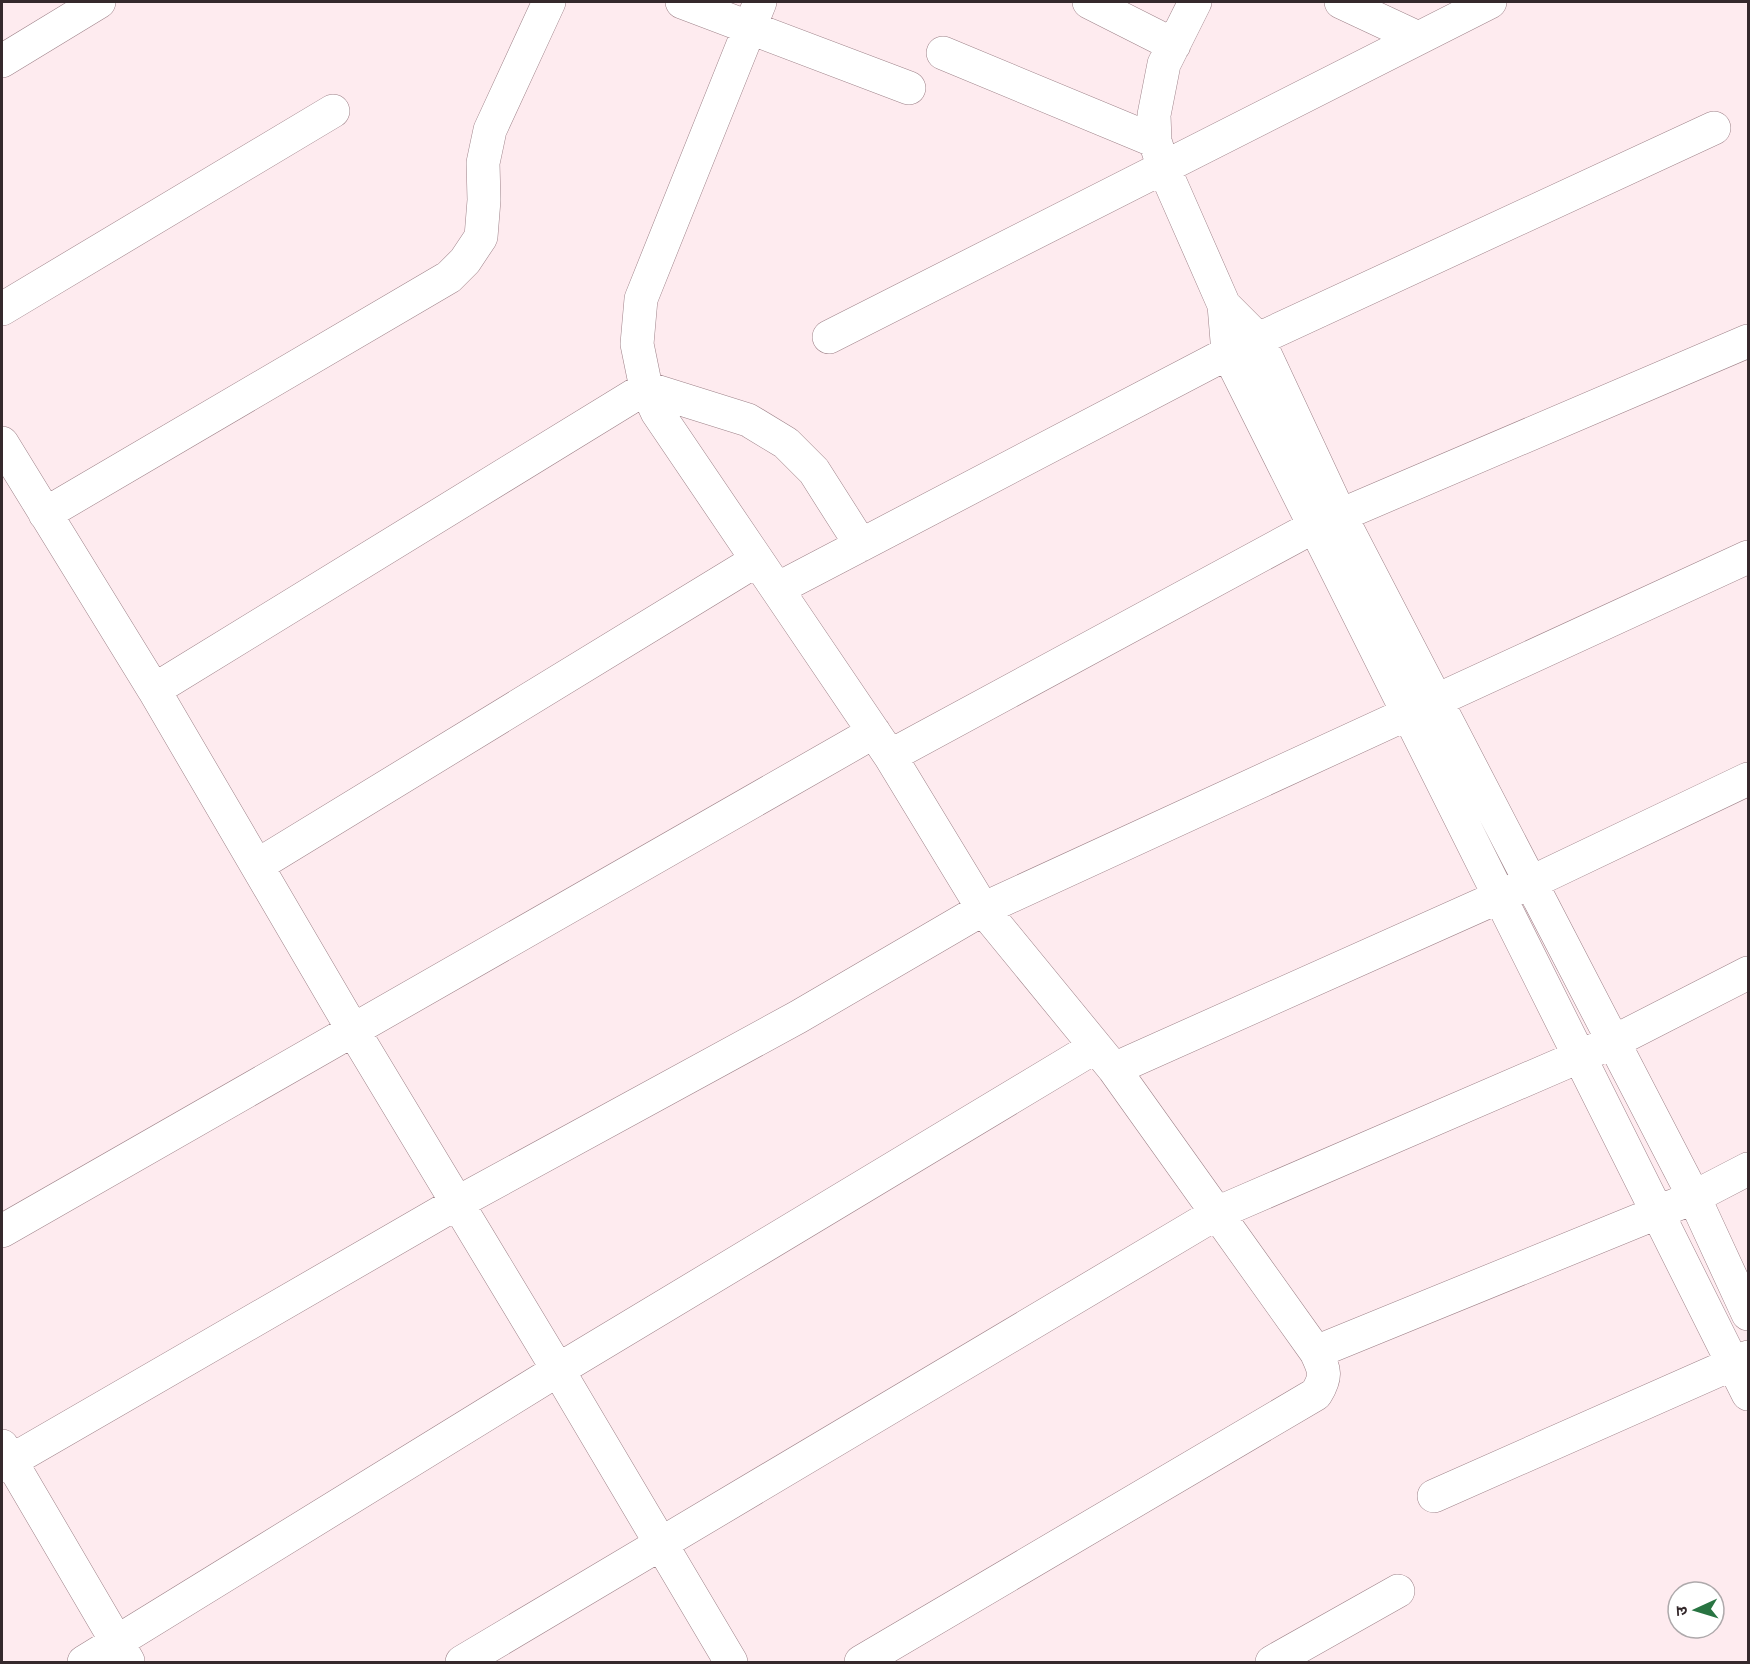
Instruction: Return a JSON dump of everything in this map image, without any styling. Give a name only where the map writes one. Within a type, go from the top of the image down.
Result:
[{"type":"street","points":[[2,61],[99,2]]},
{"type":"street","points":[[45,514],[449,276],[465,261],[481,237],[484,200],[483,163],[490,130],[549,2]]},
{"type":"street","points":[[682,2],[754,14],[909,88]]},
{"type":"street","points":[[1089,2],[1174,45]]},
{"type":"street","points":[[1195,2],[1164,64],[1154,115],[1159,154],[1224,305],[1228,353],[1327,520],[1423,707],[1530,883],[1694,1197],[1749,1314]]},
{"type":"street","points":[[1341,2],[1418,38]]},
{"type":"street","points":[[829,338],[1159,154],[1418,38],[1490,2]]},
{"type":"street","points":[[754,14],[641,299],[637,344],[646,388],[657,412],[882,744],[983,909],[1105,1058],[1316,1352],[1324,1369],[1323,1381],[1316,1394],[861,1662]]},
{"type":"street","points":[[943,53],[1159,154]]},
{"type":"street","points":[[2,309],[333,111]]},
{"type":"street","points":[[777,589],[1228,353],[1714,128]]},
{"type":"street","points":[[1224,305],[1258,339],[1327,520]]},
{"type":"street","points":[[2,1230],[353,1030],[882,744],[1327,520],[1749,340]]},
{"type":"street","points":[[154,690],[646,388],[748,420],[786,443],[814,471],[861,545]]},
{"type":"street","points":[[2,443],[154,690],[353,1030],[731,1662]]},
{"type":"street","points":[[123,1653],[5,1457],[458,1203],[798,1017],[983,909],[1749,557]]},
{"type":"street","points":[[258,866],[757,560]]},
{"type":"street","points":[[1423,707],[1500,895],[1659,1212],[1741,1361],[1749,1394]]},
{"type":"street","points":[[84,1662],[123,1653],[558,1370],[1105,1058],[1530,883],[1749,779]]},
{"type":"street","points":[[462,1662],[1216,1213],[1613,1042],[1749,973]]},
{"type":"street","points":[[1316,1352],[1659,1212],[1749,1169]]},
{"type":"street","points":[[1434,1496],[1741,1361]]},
{"type":"street","points":[[1272,1662],[1398,1591]]}]
